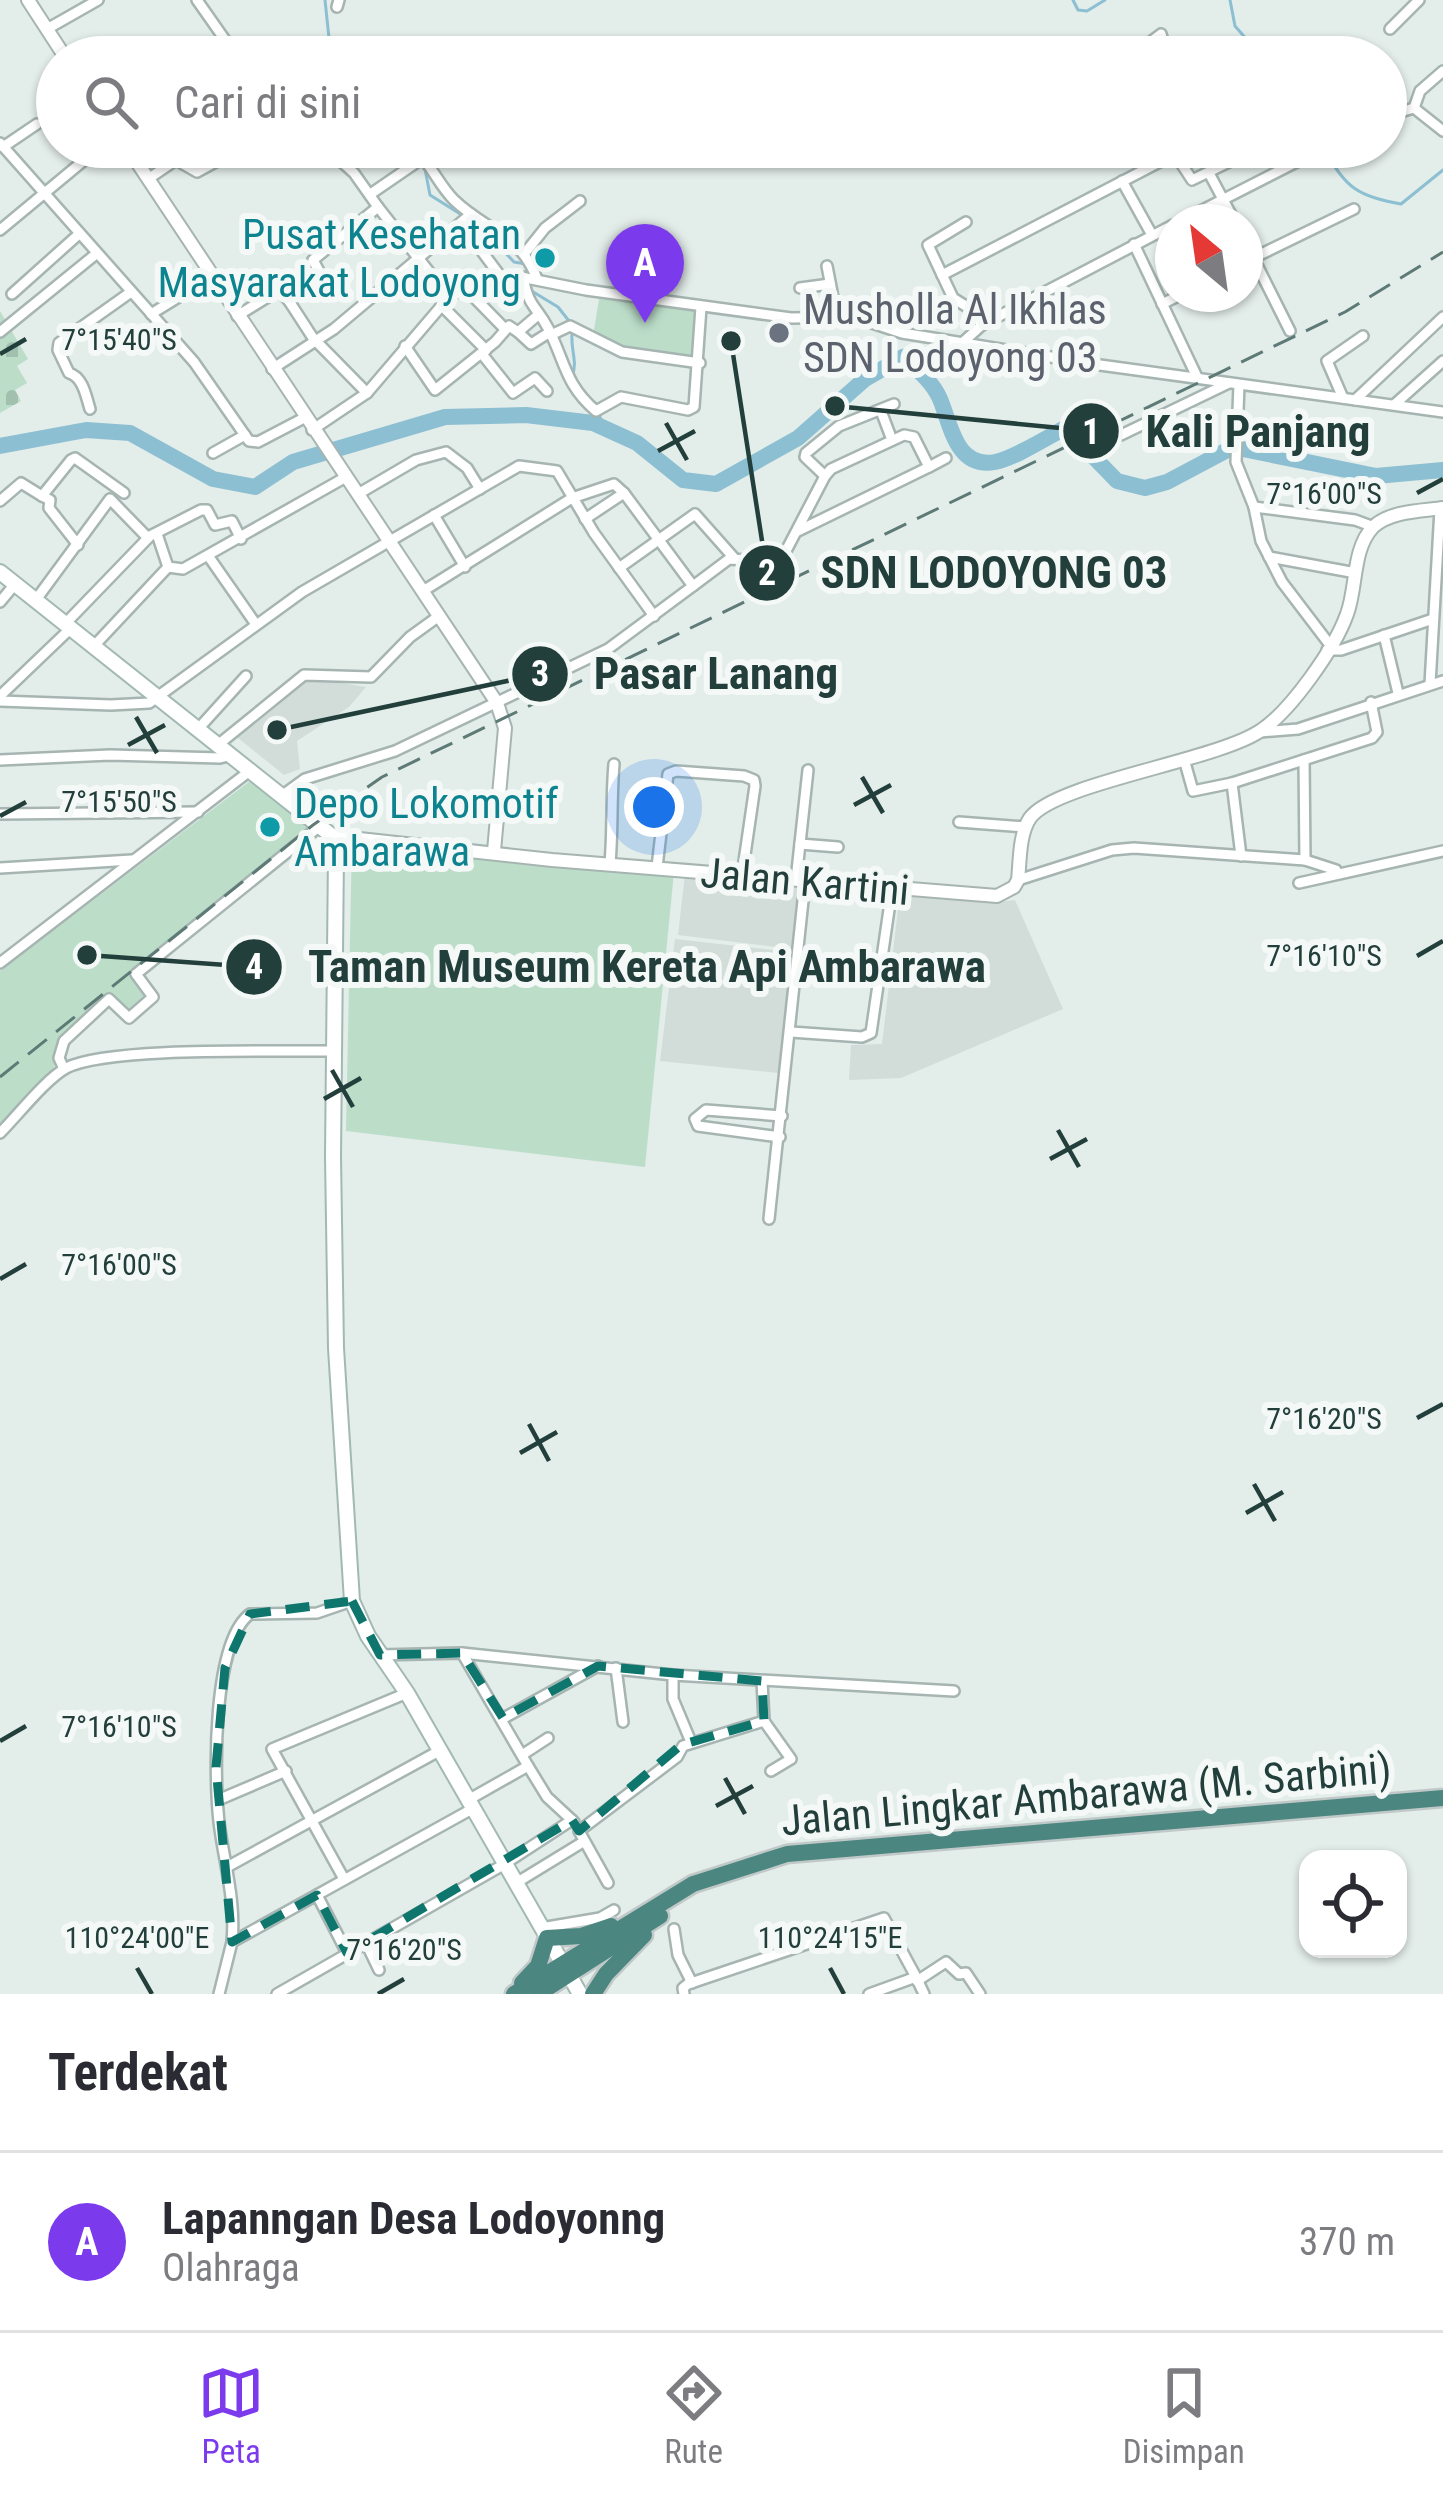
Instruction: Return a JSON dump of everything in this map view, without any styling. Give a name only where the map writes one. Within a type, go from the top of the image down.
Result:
[{"type":"highway","name":"Jalan Lingkar Ambarawa (M. Sarbini)","points":[[668,1905],[737,1868],[826,1849],[1443,1798]]},
{"type":"highway","points":[[512,1994],[538,1966],[544,1933],[581,1936],[668,1905]]},
{"type":"highway","points":[[538,1994],[565,1971],[668,1905]]},
{"type":"highway","points":[[593,1994],[668,1905]]},
{"type":"highway","points":[[512,1994],[565,1971]]},
{"type":"main road","points":[[0,572],[322,826],[336,852],[336,1348],[352,1600],[580,1994]]},
{"type":"street","points":[[28,0],[51,36]]},
{"type":"street","points":[[46,29],[98,0]]},
{"type":"street","points":[[1390,29],[1419,0]]},
{"type":"street","points":[[202,1],[224,36]]},
{"type":"street","points":[[1165,36],[1176,26]]},
{"type":"street","points":[[1414,108],[1420,92],[1443,71]]},
{"type":"street","points":[[1407,110],[1414,108]]},
{"type":"street","points":[[1414,108],[1443,131]]},
{"type":"street","points":[[1433,122],[1443,109]]},
{"type":"street","points":[[36,125],[1,145],[194,362],[249,441],[312,429],[367,393],[445,301],[479,279],[501,278],[530,278],[791,318],[854,317],[902,333],[962,343],[1443,412]]},
{"type":"street","points":[[0,230],[76,168]]},
{"type":"street","points":[[141,168],[497,703],[503,718],[503,760],[494,851]]},
{"type":"street","points":[[148,179],[164,168]]},
{"type":"street","points":[[346,168],[420,256],[445,301],[513,393],[539,379],[560,359]]},
{"type":"street","points":[[372,193],[411,168]]},
{"type":"street","points":[[433,168],[450,196],[525,253],[530,278],[526,302],[550,333],[569,384],[596,411],[621,397],[691,409],[700,363],[701,307]]},
{"type":"street","points":[[942,275],[1144,168]]},
{"type":"street","points":[[1183,168],[1189,180],[1219,168]]},
{"type":"street","points":[[1217,204],[1287,168]]},
{"type":"street","points":[[1209,173],[1225,204]]},
{"type":"street","points":[[1122,181],[1152,235]]},
{"type":"street","points":[[525,253],[545,228],[580,201]]},
{"type":"street","points":[[289,301],[320,278],[313,260],[377,207]]},
{"type":"street","points":[[1263,254],[1354,209]]},
{"type":"street","points":[[272,369],[318,341],[471,214]]},
{"type":"street","points":[[966,222],[928,245],[952,298],[972,310],[982,325]]},
{"type":"street","points":[[12,294],[79,234]]},
{"type":"street","points":[[962,343],[982,325],[1155,234]]},
{"type":"street","points":[[472,238],[501,278]]},
{"type":"street","points":[[1134,244],[1155,289]]},
{"type":"street","points":[[0,332],[96,254]]},
{"type":"street","points":[[826,266],[837,318]]},
{"type":"street","points":[[152,314],[212,277]]},
{"type":"street","points":[[1263,283],[1290,331]]},
{"type":"street","points":[[800,288],[830,284]]},
{"type":"street","points":[[464,287],[505,329]]},
{"type":"street","points":[[237,316],[279,290],[367,393]]},
{"type":"street","points":[[90,410],[85,390],[69,373],[59,343],[131,292]]},
{"type":"street","points":[[1166,312],[1197,377]]},
{"type":"street","points":[[518,332],[538,315]]},
{"type":"street","points":[[1349,399],[1443,317]]},
{"type":"street","points":[[405,346],[435,390],[509,326],[530,344],[574,327],[622,352],[700,363]]},
{"type":"street","points":[[1349,399],[1328,361],[1363,336]]},
{"type":"street","points":[[1395,404],[1443,361]]},
{"type":"street","points":[[539,379],[548,391]]},
{"type":"street","points":[[1121,435],[1234,384]]},
{"type":"street","points":[[1234,384],[1236,462],[1269,557],[1329,648],[1341,650],[1432,620]]},
{"type":"street","points":[[825,476],[806,453],[839,426],[894,404]]},
{"type":"street","points":[[881,411],[892,440]]},
{"type":"street","points":[[619,568],[697,514],[734,558],[755,563],[780,554],[825,476],[842,462],[909,434],[929,467]]},
{"type":"street","points":[[213,453],[245,435]]},
{"type":"street","points":[[358,494],[416,460],[446,452],[467,468],[480,489]]},
{"type":"street","points":[[42,496],[75,458],[124,493]]},
{"type":"street","points":[[796,532],[946,458]]},
{"type":"street","points":[[0,698],[148,703],[255,623],[519,466],[551,469],[560,476],[653,616]]},
{"type":"street","points":[[168,567],[183,569],[209,557],[343,473]]},
{"type":"street","points":[[116,503],[134,480]]},
{"type":"street","points":[[0,502],[18,483],[42,496],[78,544]]},
{"type":"street","points":[[423,591],[572,498],[614,484],[693,586]]},
{"type":"street","points":[[585,519],[624,493]]},
{"type":"street","points":[[35,601],[110,499],[153,536],[168,567]]},
{"type":"street","points":[[1254,507],[1355,520],[1374,527]]},
{"type":"street","points":[[0,698],[153,536],[205,508],[214,525],[232,521],[241,539]]},
{"type":"street","points":[[1260,732],[1291,701],[1329,648],[1348,613],[1364,541],[1374,527],[1402,514],[1442,508],[1430,684]]},
{"type":"street","points":[[434,515],[465,567]]},
{"type":"street","points":[[209,557],[255,623]]},
{"type":"street","points":[[1269,557],[1356,573]]},
{"type":"street","points":[[283,795],[304,779],[395,751],[608,649],[734,558]]},
{"type":"street","points":[[93,647],[168,567]]},
{"type":"street","points":[[0,602],[15,584]]},
{"type":"street","points":[[0,760],[110,755],[220,758],[304,675],[371,677],[410,637],[439,616]]},
{"type":"street","points":[[1384,635],[1398,693]]},
{"type":"street","points":[[199,728],[246,676]]},
{"type":"street","points":[[1336,870],[1305,860],[1134,848],[1112,850],[1018,880],[1025,827],[1052,802],[1260,732],[1298,729],[1443,681]]},
{"type":"street","points":[[1184,759],[1193,791],[1232,783],[1375,736],[1372,701]]},
{"type":"street","points":[[1304,760],[1305,860]]},
{"type":"street","points":[[610,863],[614,764]]},
{"type":"street","points":[[0,963],[251,770]]},
{"type":"street","points":[[769,1219],[791,1033],[808,770]]},
{"type":"street","points":[[656,867],[668,774],[744,776],[754,780],[755,786],[742,875]]},
{"type":"street","points":[[1232,783],[1241,856]]},
{"type":"street","points":[[0,814],[198,812]]},
{"type":"street","points":[[959,822],[1025,827]]},
{"type":"street","points":[[64,1069],[59,1056],[64,1041],[109,999],[127,1018],[141,1008],[153,997],[136,974],[322,826]]},
{"type":"street","name":"Jalan Kartini","points":[[322,826],[494,851],[892,890],[991,896],[1005,893],[1018,880]]},
{"type":"street","points":[[800,844],[838,847]]},
{"type":"street","points":[[1299,883],[1443,851]]},
{"type":"street","points":[[0,868],[133,860]]},
{"type":"street","points":[[791,1033],[871,1034],[892,890]]},
{"type":"street","points":[[0,1133],[64,1069],[134,1057],[336,1051]]},
{"type":"street","points":[[780,1137],[698,1126],[695,1119],[706,1110],[782,1116]]},
{"type":"street","points":[[219,1994],[235,1914],[216,1767],[225,1668],[239,1623],[250,1614],[317,1613],[352,1600]]},
{"type":"street","points":[[380,1654],[462,1654],[673,1675],[954,1691]]},
{"type":"street","points":[[462,1654],[547,1797],[572,1820],[608,1883]]},
{"type":"street","points":[[502,1719],[598,1666]]},
{"type":"street","points":[[616,1668],[623,1722]]},
{"type":"street","points":[[673,1675],[674,1699],[691,1742]]},
{"type":"street","points":[[762,1681],[764,1720],[791,1759],[771,1772]]},
{"type":"street","points":[[344,1879],[273,1751],[276,1745],[407,1693]]},
{"type":"street","points":[[515,1884],[581,1837],[691,1742],[764,1720]]},
{"type":"street","points":[[522,1754],[548,1738]]},
{"type":"street","points":[[227,1867],[439,1751]]},
{"type":"street","points":[[232,1942],[470,1805],[528,1766]]},
{"type":"street","points":[[218,1800],[286,1771]]},
{"type":"street","points":[[277,1994],[572,1820]]},
{"type":"street","points":[[316,1895],[347,1953]]},
{"type":"street","points":[[544,1933],[614,1910]]},
{"type":"street","points":[[684,1994],[684,1985],[884,1918],[924,1994]]},
{"type":"street","points":[[674,1929],[678,1955],[692,1982]]},
{"type":"street","points":[[366,1943],[379,1970]]},
{"type":"street","points":[[869,1994],[916,1979],[946,1962],[959,1974],[966,1973],[980,1994]]},
{"type":"highlighted area","points":[[352,1601],[380,1655],[462,1653],[503,1718],[598,1666],[762,1681],[764,1721],[681,1745],[579,1831],[572,1820],[347,1953],[317,1895],[232,1942],[216,1767],[225,1668],[250,1614]]},
{"type":"shaded area","points":[[306,677],[366,687],[349,707],[297,741],[300,769],[284,775],[233,734]]},
{"type":"shaded area","points":[[685,874],[799,884],[792,949],[678,935]]},
{"type":"shaded area","points":[[900,893],[1015,900],[1063,1009],[901,1078],[849,1080],[851,1045],[882,1044]]},
{"type":"shaded area","points":[[675,939],[792,952],[778,1073],[660,1061]]},
{"type":"green space","points":[[599,299],[695,310],[695,360],[614,346],[593,336]]},
{"type":"green space","points":[[0,311],[28,359],[17,366],[27,383],[15,390],[21,401],[0,413]]},
{"type":"green space","points":[[250,781],[313,826],[132,972],[152,997],[128,1017],[107,995],[58,1040],[53,1073],[0,1126],[0,971]]},
{"type":"green space","points":[[352,841],[674,872],[645,1167],[346,1131]]},
{"type":"waterway","points":[[325,0],[329,36]]},
{"type":"waterway","points":[[1073,0],[1078,10],[1087,11],[1105,0]]},
{"type":"waterway","points":[[1230,0],[1235,26],[1244,36]]},
{"type":"waterway","points":[[1336,168],[1355,188],[1401,204],[1443,170]]},
{"type":"waterway","points":[[425,169],[430,195],[481,227],[514,262],[526,264],[528,275]]},
{"type":"waterway","points":[[530,290],[558,307],[573,326],[572,376]]},
{"type":"waterway","points":[[0,446],[86,430],[130,433],[213,479],[255,487],[293,462],[445,417],[526,415],[593,423],[637,443],[683,480],[716,484],[798,438],[865,379],[903,357],[937,393],[963,452],[982,462],[1013,456],[1071,425],[1077,426],[1083,446],[1117,481],[1145,488],[1167,482],[1233,447],[1376,476],[1443,470]]},
{"type":"waterway","points":[[597,411],[605,428]]},
{"type":"railway","points":[[0,1077],[313,825],[382,777],[1345,312],[1443,252]]},
{"type":"place","name":"Pusat Kesehatan Masyarakat Lodoyong","points":[[545,258]]},
{"type":"place","name":"Lapanngan Desa Lodoyonng","points":[[645,323]]},
{"type":"place","name":"Musholla Al Ikhlas SDN Lodoyong 03","points":[[779,333]]},
{"type":"place","name":"SDN LODOYONG 03","points":[[731,341]]},
{"type":"place","name":"Kali Panjang","points":[[835,406]]},
{"type":"place","name":"Pasar Lanang","points":[[277,730]]},
{"type":"place","name":"Depo Lokomotif Ambarawa","points":[[270,827]]},
{"type":"place","name":"Taman Museum Kereta Api Ambarawa","points":[[87,955]]}]
